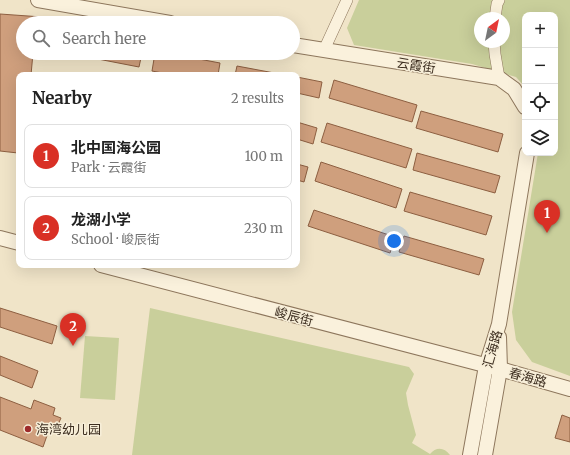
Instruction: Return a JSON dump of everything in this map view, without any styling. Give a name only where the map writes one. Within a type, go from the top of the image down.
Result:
[{"type":"street","points":[[38,0],[130,16]]},
{"type":"street","points":[[324,50],[347,0]]},
{"type":"street","points":[[496,12],[499,0]]},
{"type":"street","name":"云霞街","points":[[300,46],[499,78],[514,89],[522,102]]},
{"type":"street","points":[[494,48],[499,78]]},
{"type":"street","name":"汇海路","points":[[485,455],[493,368],[499,324],[527,156]]},
{"type":"street","points":[[0,238],[16,242]]},
{"type":"street","name":"峻辰街","points":[[112,268],[493,368]]},
{"type":"street","name":"汇海路","points":[[470,455],[493,368]]},
{"type":"street","name":"春海路","points":[[493,368],[570,389]]},
{"type":"green space","points":[[359,0],[570,0],[570,376],[532,362],[516,340],[512,312],[538,156],[558,156],[558,12],[522,12],[522,84],[516,77],[472,64],[354,45],[347,28]]},
{"type":"green space","points":[[150,308],[409,367],[414,374],[406,393],[416,435],[412,443],[430,454],[437,449],[443,449],[450,455],[132,455]]},
{"type":"green space","points":[[85,336],[119,338],[115,400],[80,398]]},
{"type":"building","points":[[0,14],[28,16],[16,16],[16,60],[32,60],[31,72],[16,72],[16,153],[0,151]]},
{"type":"building","points":[[103,60],[140,60],[139,67]]},
{"type":"building","points":[[154,60],[204,60],[220,63],[218,72],[152,71]]},
{"type":"building","points":[[237,66],[269,72],[236,72]]},
{"type":"building","points":[[300,78],[322,82],[319,98],[300,94]]},
{"type":"building","points":[[334,80],[417,105],[412,122],[329,98]]},
{"type":"building","points":[[421,111],[503,134],[498,152],[416,128]]},
{"type":"building","points":[[300,123],[317,128],[313,144],[300,140]]},
{"type":"building","points":[[327,123],[412,149],[406,168],[321,142]]},
{"type":"building","points":[[417,153],[500,176],[495,193],[413,170]]},
{"type":"building","points":[[321,162],[402,189],[396,208],[315,181]]},
{"type":"building","points":[[300,165],[308,167],[304,182],[300,181]]},
{"type":"building","points":[[410,192],[492,216],[486,235],[404,211]]},
{"type":"building","points":[[314,210],[395,237],[390,253],[308,226]]},
{"type":"building","points":[[404,236],[484,259],[479,275],[399,252]]},
{"type":"building","points":[[0,308],[57,326],[52,344],[0,327]]},
{"type":"building","points":[[0,356],[38,371],[32,388],[0,375]]},
{"type":"building","points":[[0,397],[31,409],[34,400],[55,408],[53,415],[61,418],[56,429],[50,427],[43,447],[0,430]]},
{"type":"building","points":[[562,415],[570,418],[570,442],[555,438]]},
{"type":"place","name":"北中国海公园","points":[[547,233]]},
{"type":"place","name":"龙湖小学","points":[[73,346]]},
{"type":"place","name":"海湾幼儿园","points":[[28,429]]}]
